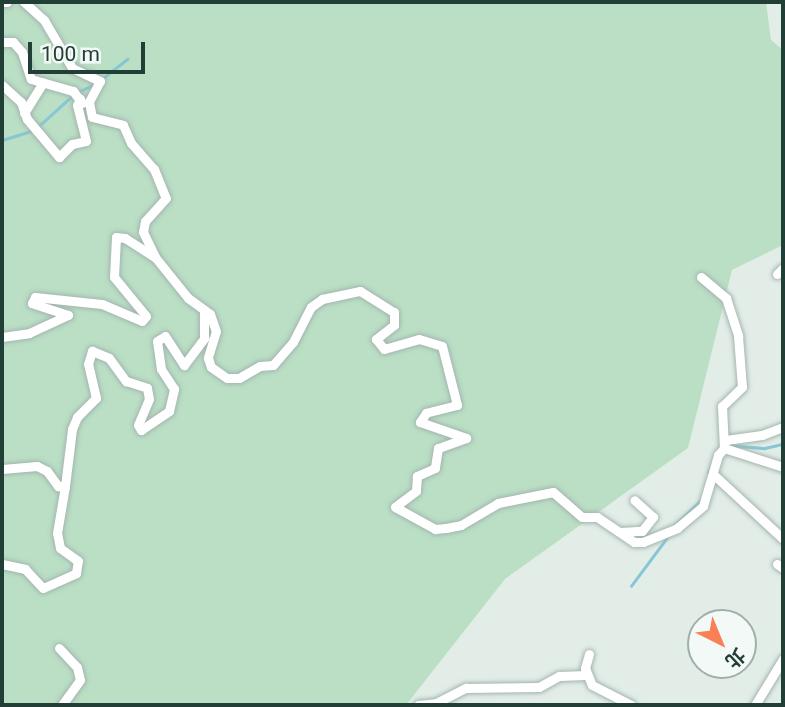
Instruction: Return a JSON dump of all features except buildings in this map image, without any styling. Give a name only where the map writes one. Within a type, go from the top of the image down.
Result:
[{"type":"lane","points":[[24,2],[44,20],[72,68],[100,81],[89,102],[92,117]]},
{"type":"lane","points":[[2,42],[13,42],[24,56],[27,75],[43,83],[73,91],[92,117],[123,125],[131,143],[154,169],[166,198],[143,227],[155,257],[188,298],[204,310],[216,331],[208,358],[211,368],[227,378],[239,378],[280,361],[304,317],[322,299],[360,291],[379,299],[396,318],[376,342],[384,349],[419,339],[442,346],[448,356],[457,405],[426,413],[420,422],[466,438],[439,448],[435,468],[417,477],[416,491],[395,507],[435,529],[461,525],[498,503],[552,492],[582,517],[597,517],[634,542],[671,530],[703,506],[718,455],[725,444],[783,427]]},
{"type":"lane","points":[[24,113],[43,83]]},
{"type":"lane","points":[[2,85],[21,102],[24,113],[61,157],[72,144],[86,141],[77,105],[80,99]]},
{"type":"lane","points":[[2,337],[29,333],[68,315],[32,303],[36,297],[102,304],[142,321],[146,316],[114,277],[116,237],[125,238],[155,257]]},
{"type":"lane","points":[[701,276],[726,298],[738,336],[742,387],[722,406],[720,427],[725,444]]},
{"type":"lane","points":[[2,564],[25,569],[43,588],[76,573],[78,561],[60,548],[57,533],[72,429],[77,417],[96,398],[88,356],[92,351],[109,358],[126,381],[147,388],[149,399],[138,425],[145,430],[169,411],[174,396],[161,369],[157,341],[165,336],[184,365],[204,338],[204,310]]},
{"type":"lane","points":[[725,444],[783,467]]},
{"type":"lane","points":[[2,469],[37,466],[47,471],[58,486],[65,486]]},
{"type":"lane","points":[[714,475],[783,539]]},
{"type":"lane","points":[[618,532],[642,531],[653,517],[634,500]]},
{"type":"lane","points":[[59,648],[76,667],[80,680],[62,705]]},
{"type":"lane","points":[[586,676],[589,654]]},
{"type":"lane","points":[[755,705],[783,659]]},
{"type":"lane","points":[[418,705],[436,703],[466,688],[539,687],[559,676],[586,676],[599,690],[631,705]]},
{"type":"green space","points":[[2,2],[766,2],[771,40],[783,50],[783,245],[732,270],[688,448],[505,579],[406,705],[2,705]]},
{"type":"waterway","points":[[103,78],[127,59]]},
{"type":"waterway","points":[[78,92],[97,83]]},
{"type":"waterway","points":[[40,125],[73,95]]},
{"type":"waterway","points":[[2,140],[32,131]]},
{"type":"waterway","points":[[728,445],[765,448],[783,444]]},
{"type":"waterway","points":[[708,473],[719,448]]},
{"type":"waterway","points":[[674,526],[701,500]]},
{"type":"waterway","points":[[631,586],[669,535]]}]
